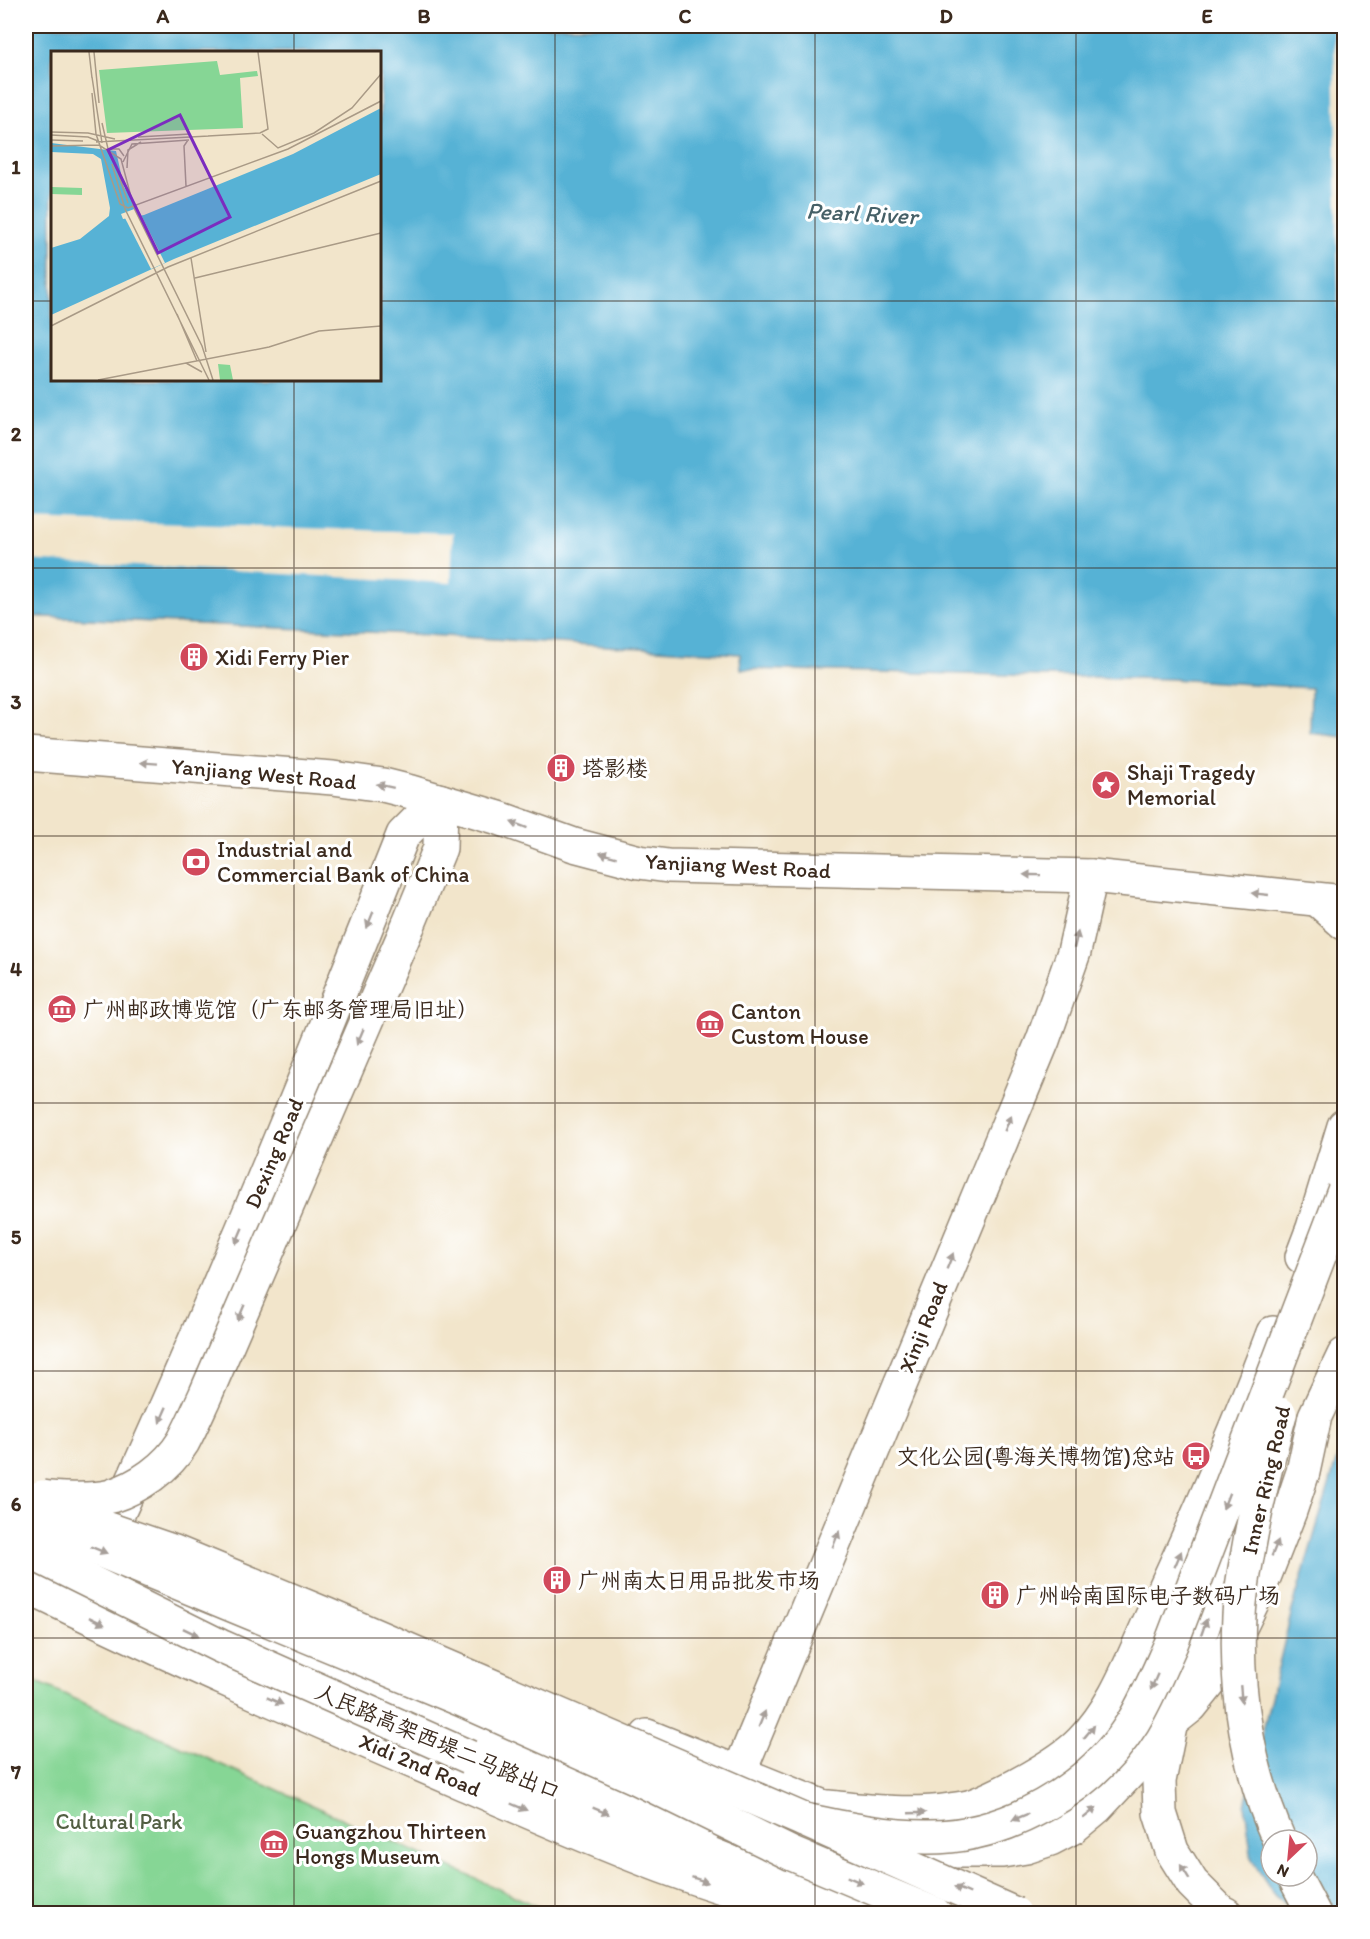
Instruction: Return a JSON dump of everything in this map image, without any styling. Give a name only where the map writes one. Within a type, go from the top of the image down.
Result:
[{"type":"main road","name":"Yanjiang West Road","points":[[26,754],[333,778],[383,785],[499,818],[574,845],[639,862],[668,866],[1091,876],[1336,905]]},
{"type":"main road","points":[[26,1494],[53,1499],[109,1497],[158,1471],[182,1443],[205,1396],[440,848],[441,801]]},
{"type":"main road","name":"Dexing Road","points":[[117,1516],[195,1341],[404,835],[441,801]]},
{"type":"main road","name":"Xinji Road","points":[[739,1773],[1043,1040],[1074,951],[1091,876]]},
{"type":"main road","points":[[1336,905],[1344,923]]},
{"type":"main road","points":[[811,1813],[899,1814],[971,1806],[1038,1773],[1061,1758],[1080,1743],[1100,1720],[1115,1694],[1169,1580],[1270,1341],[1313,1228],[1344,1126]]},
{"type":"main road","points":[[26,1502],[172,1551],[846,1829],[926,1837],[959,1835],[996,1826],[1029,1813],[1063,1793],[1098,1765],[1119,1742],[1132,1723],[1148,1695],[1171,1644],[1344,1193]]},
{"type":"main road","name":"Inner Ring Road","points":[[1274,1828],[1260,1790],[1242,1709],[1238,1662],[1239,1614],[1256,1506],[1344,1193]]},
{"type":"main road","points":[[1226,1914],[1220,1911],[1192,1883],[1172,1851],[1160,1813],[1159,1781],[1171,1722],[1232,1548],[1278,1465],[1315,1416],[1344,1355]]},
{"type":"main road","points":[[26,1484],[117,1516],[280,1579],[560,1700],[739,1773],[811,1813],[1016,1914]]},
{"type":"main road","points":[[117,1516],[177,1600]]},
{"type":"main road","points":[[26,1520],[481,1708],[637,1778],[792,1854],[935,1914]]},
{"type":"main road","name":"人民路高架西堤二马路出口","points":[[26,1550],[230,1650],[469,1757],[859,1914]]},
{"type":"main road","points":[[26,1562],[177,1600],[635,1796],[735,1843],[867,1914]]},
{"type":"main road","name":"Xidi 2nd Road","points":[[26,1586],[107,1626],[347,1733],[643,1860],[757,1897],[826,1914]]},
{"type":"main road","points":[[811,1813],[929,1846],[956,1851],[1002,1851],[1026,1847],[1050,1839],[1073,1827],[1097,1807],[1142,1760],[1171,1722]]},
{"type":"main road","points":[[1300,1888],[1314,1914]]},
{"type":"green space","name":"Cultural Park","points":[[26,1677],[552,1913],[26,1913]]},
{"type":"water","name":"Pearl River","points":[[26,26],[1344,26],[1344,737],[1310,733],[1311,688],[1171,679],[741,669],[740,654],[410,634],[26,616]]},
{"type":"water","points":[[1344,1435],[1344,1913],[1299,1913],[1275,1896],[1270,1888],[1319,1888],[1319,1828],[1259,1828],[1259,1871],[1252,1860],[1245,1805],[1292,1610]]},
{"type":"pier","points":[[1334,26],[1344,26],[1344,647]]},
{"type":"pier","points":[[26,519],[453,533],[451,583],[26,560]]},
{"type":"place","name":"Xidi Ferry Pier","points":[[194,657]]},
{"type":"place","name":"塔影楼","points":[[561,768]]},
{"type":"place","name":"Shaji Tragedy Memorial","points":[[1106,785]]},
{"type":"place","name":"Industrial and Commercial Bank of China","points":[[196,862]]},
{"type":"place","name":"广州邮政博览馆（广东邮务管理局旧址）","points":[[62,1009]]},
{"type":"place","name":"Canton Custom House","points":[[710,1024]]},
{"type":"place","name":"文化公园(粤海关博物馆)总站","points":[[1196,1456]]},
{"type":"place","name":"广州南太日用品批发市场","points":[[557,1580]]},
{"type":"place","name":"广州岭南国际电子数码广场","points":[[995,1595]]},
{"type":"place","name":"Guangzhou Thirteen Hongs Museum","points":[[274,1844]]}]
